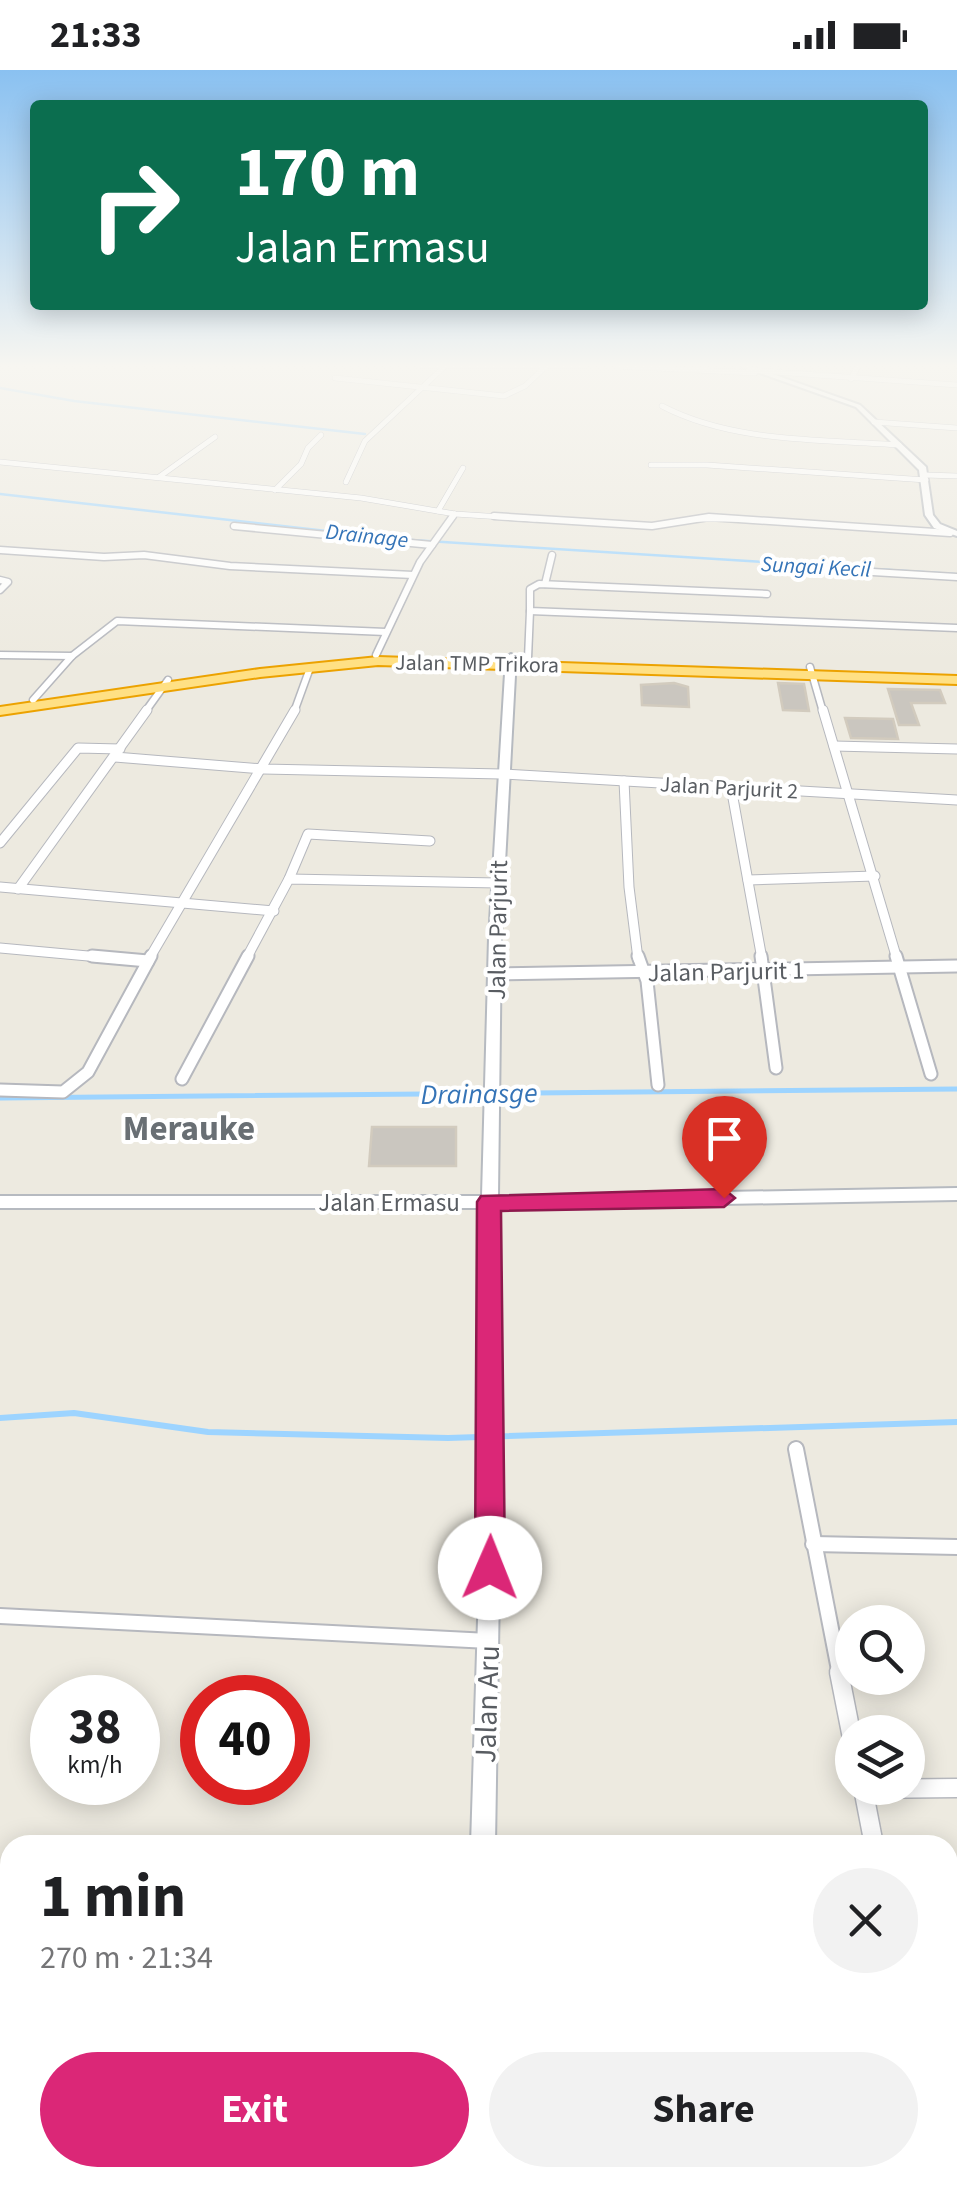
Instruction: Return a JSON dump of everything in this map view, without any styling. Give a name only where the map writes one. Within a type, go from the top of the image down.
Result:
[{"type":"highway","name":"Jalan TMP Trikora","points":[[0,707],[376,655],[957,676]]},
{"type":"highway","name":"Jalan TMP Trikora","points":[[0,707],[165,684],[420,660],[528,658],[811,670]]},
{"type":"street","points":[[29,465],[361,498],[455,514],[652,526],[708,518],[954,534]]},
{"type":"street","points":[[159,477],[176,465]]},
{"type":"street","points":[[275,490],[300,465]]},
{"type":"street","points":[[346,482],[354,465]]},
{"type":"street","points":[[652,466],[707,465],[926,478],[957,476]]},
{"type":"street","points":[[915,465],[926,478],[929,515],[954,534]]},
{"type":"street","points":[[438,511],[463,468]]},
{"type":"street","points":[[376,655],[413,575],[455,514]]},
{"type":"street","points":[[234,526],[433,544]]},
{"type":"street","points":[[0,550],[104,558],[144,555],[230,566],[413,575]]},
{"type":"street","points":[[545,584],[552,555]]},
{"type":"street","points":[[822,569],[957,577]]},
{"type":"street","points":[[0,580],[8,584],[0,590]]},
{"type":"street","points":[[528,658],[530,589],[545,584],[767,594]]},
{"type":"street","points":[[530,611],[957,628]]},
{"type":"street","points":[[33,700],[72,656],[111,624],[124,620],[386,632]]},
{"type":"street","points":[[0,655],[72,656]]},
{"type":"street","name":"Jalan Parjurit","points":[[489,1202],[502,774],[510,660]]},
{"type":"street","points":[[0,1090],[63,1092],[79,1082],[298,705],[310,668]]},
{"type":"street","points":[[811,670],[876,876],[931,1074]]},
{"type":"street","points":[[18,889],[165,684]]},
{"type":"street","points":[[834,746],[957,749]]},
{"type":"street","name":"Jalan Parjurit 2","points":[[0,843],[78,748],[262,769],[502,774],[957,800]]},
{"type":"street","points":[[624,781],[640,973],[647,981],[658,1084]]},
{"type":"street","points":[[731,787],[764,971],[776,1068]]},
{"type":"street","points":[[182,1080],[274,911],[308,834],[430,841]]},
{"type":"street","points":[[748,880],[876,876]]},
{"type":"street","points":[[288,879],[498,883]]},
{"type":"street","points":[[0,887],[181,906],[274,911]]},
{"type":"street","points":[[0,948],[148,960]]},
{"type":"street","name":"Jalan Parjurit 1","points":[[496,974],[957,966]]},
{"type":"street","name":"Jalan Ermasu","points":[[0,1202],[489,1202],[957,1194]]},
{"type":"street","name":"Jalan Aru","points":[[482,1835],[492,1459],[489,1202]]},
{"type":"street","points":[[796,1449],[847,1715]]},
{"type":"street","points":[[813,1544],[957,1547]]},
{"type":"street","points":[[0,1616],[489,1641]]},
{"type":"street","points":[[925,1788],[957,1788]]},
{"type":"street","points":[[866,1805],[872,1835]]},
{"type":"building","points":[[674,683],[688,687],[689,707],[642,705],[641,685]]},
{"type":"building","points":[[778,683],[804,684],[809,711],[783,710]]},
{"type":"building","points":[[888,689],[940,690],[945,703],[911,703],[919,725],[899,725]]},
{"type":"building","points":[[845,718],[893,719],[898,739],[851,738]]},
{"type":"building","points":[[372,1127],[456,1127],[456,1166],[369,1166]]},
{"type":"waterway","name":"Drainage","points":[[0,494],[380,537]]},
{"type":"waterway","name":"Sungai Kecil","points":[[396,539],[954,574]]},
{"type":"waterway","name":"Drainasge","points":[[0,1098],[957,1089]]},
{"type":"waterway","points":[[0,1418],[74,1413],[208,1432],[448,1438],[957,1422]]},
{"type":"district","name":"Merauke","points":[[189,1128]]},
{"type":"route","points":[[490,1568],[489,1202],[724,1198]]}]
